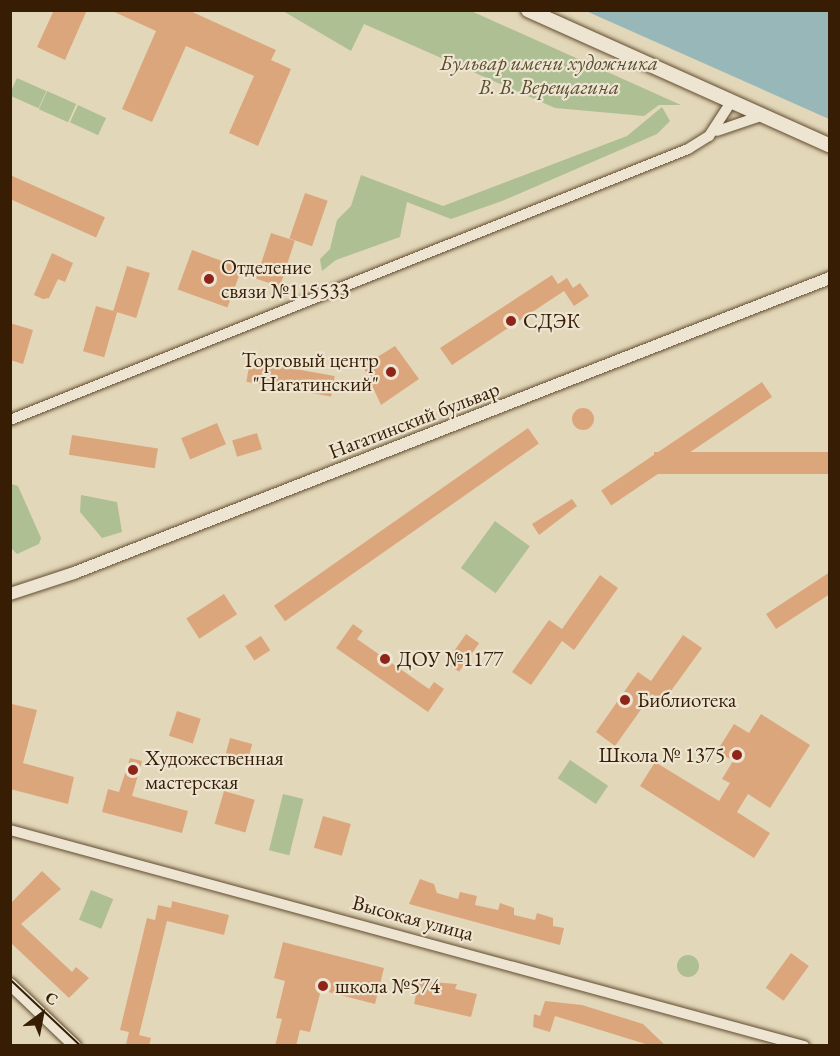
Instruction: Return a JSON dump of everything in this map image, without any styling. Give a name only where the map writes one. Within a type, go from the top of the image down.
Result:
[{"type":"main road","points":[[528,10],[830,146]]},
{"type":"street","points":[[709,136],[731,102]]},
{"type":"street","points":[[10,420],[568,200],[709,136],[761,116]]},
{"type":"street","name":"Нагатинский бульвар","points":[[10,594],[830,278]]},
{"type":"street","name":"Высокая улица","points":[[10,830],[804,1046]]},
{"type":"street","points":[[10,984],[75,1046]]},
{"type":"green space","name":"Бульвар имени художника В. В. Верещагина","points":[[283,11],[471,11],[681,105],[659,105],[644,116],[555,108],[364,24],[351,51]]},
{"type":"green space","points":[[17,78],[46,91],[39,108],[10,96]]},
{"type":"green space","points":[[47,91],[76,104],[68,122],[39,109]]},
{"type":"green space","points":[[78,105],[106,118],[98,135],[70,122]]},
{"type":"green space","points":[[662,107],[670,121],[657,134],[502,201],[451,219],[407,202],[400,237],[336,260],[322,271],[320,259],[330,249],[337,220],[351,206],[361,175],[443,206],[627,136]]},
{"type":"green space","points":[[11,484],[18,486],[41,538],[39,544],[17,554],[11,548]]},
{"type":"green space","points":[[81,495],[117,502],[122,532],[102,538],[80,512]]},
{"type":"green space","points":[[495,521],[530,546],[496,593],[461,568]]},
{"type":"green space","points":[[570,760],[608,786],[596,804],[558,778]]},
{"type":"green space","points":[[283,794],[303,799],[289,855],[269,850]]},
{"type":"green space","points":[[91,890],[113,899],[101,929],[79,920]]},
{"type":"green space","points":[[688,955],[696,958],[699,966],[696,974],[688,977],[680,974],[677,966],[680,958]]},
{"type":"water","points":[[586,11],[829,11],[829,119]]},
{"type":"building","points":[[54,10],[87,10],[65,60],[37,47]]},
{"type":"building","points":[[110,10],[188,10],[276,50],[271,60],[291,69],[258,146],[229,133],[254,76],[186,46],[152,122],[122,109],[156,31]]},
{"type":"building","points":[[10,175],[105,217],[96,237],[10,199]]},
{"type":"building","points":[[305,193],[328,201],[312,246],[289,238]]},
{"type":"building","points":[[271,233],[295,241],[280,286],[256,279]]},
{"type":"building","name":"Отделение связи №115533","points":[[192,250],[242,268],[227,308],[178,289]]},
{"type":"building","points":[[52,253],[73,263],[65,282],[58,279],[49,298],[43,299],[34,295]]},
{"type":"building","points":[[127,266],[150,273],[136,318],[113,311]]},
{"type":"building","points":[[552,275],[558,284],[567,278],[573,288],[580,283],[589,296],[574,306],[564,291],[452,365],[440,348]]},
{"type":"building","points":[[96,306],[117,312],[104,357],[83,351]]},
{"type":"building","points":[[10,323],[33,330],[23,364],[10,360]]},
{"type":"building","name":"Торговый центр \"Нагатинский\"","points":[[395,346],[419,379],[381,405],[363,366]]},
{"type":"building","points":[[250,361],[335,376],[331,397],[246,382]]},
{"type":"building","points":[[762,382],[772,397],[611,505],[601,490]]},
{"type":"building","points":[[583,408],[591,411],[594,419],[591,427],[583,430],[575,427],[572,419],[575,411]]},
{"type":"building","points":[[217,423],[226,444],[190,459],[181,438]]},
{"type":"building","points":[[528,428],[539,444],[285,621],[274,606]]},
{"type":"building","points":[[257,433],[262,449],[237,457],[232,441]]},
{"type":"building","points":[[72,435],[158,449],[155,468],[69,455]]},
{"type":"building","points":[[654,452],[830,452],[830,474],[654,474]]},
{"type":"building","points":[[572,499],[577,506],[539,535],[532,524]]},
{"type":"building","points":[[830,572],[830,594],[776,629],[766,614]]},
{"type":"building","points":[[600,575],[618,588],[574,650],[562,641],[531,685],[512,672],[549,620],[562,629]]},
{"type":"building","points":[[224,594],[237,614],[199,639],[186,619]]},
{"type":"building","points":[[353,624],[363,631],[357,639],[429,689],[434,682],[444,689],[428,712],[336,648]]},
{"type":"building","points":[[466,634],[479,643],[459,672],[446,663]]},
{"type":"building","points":[[683,635],[702,648],[663,702],[652,694],[615,746],[596,732],[638,672],[651,681]]},
{"type":"building","points":[[261,636],[270,650],[254,661],[245,646]]},
{"type":"building","points":[[12,704],[37,710],[23,763],[74,777],[68,804],[10,789]]},
{"type":"building","points":[[177,711],[201,719],[193,743],[169,736]]},
{"type":"building","points":[[761,714],[810,745],[770,808],[748,794],[737,812],[770,833],[754,858],[640,786],[655,762],[719,801],[730,783],[722,779],[733,761],[717,751],[734,724],[749,733]]},
{"type":"building","points":[[230,738],[252,744],[246,766],[224,760]]},
{"type":"building","points":[[130,758],[142,761],[132,796],[188,811],[182,833],[102,812],[108,789],[119,792]]},
{"type":"building","points":[[224,791],[255,800],[245,833],[215,824]]},
{"type":"building","points":[[323,816],[351,824],[342,856],[314,848]]},
{"type":"building","points":[[42,871],[61,889],[21,924],[72,972],[76,967],[89,978],[69,998],[10,942],[10,904]]},
{"type":"building","points":[[420,879],[434,884],[437,893],[458,899],[460,892],[477,896],[475,905],[498,910],[500,903],[514,908],[514,915],[535,920],[537,913],[553,918],[553,926],[564,928],[560,945],[409,904]]},
{"type":"building","points":[[172,901],[229,915],[224,935],[167,921],[139,1035],[151,1038],[149,1046],[126,1044],[129,1032],[120,1030],[147,918],[155,920],[158,905],[171,908]]},
{"type":"building","points":[[283,942],[384,968],[375,1004],[321,990],[310,1032],[300,1030],[296,1046],[275,1046],[282,1019],[276,1018],[285,981],[274,978]]},
{"type":"building","points":[[791,953],[809,966],[784,1001],[766,988]]},
{"type":"building","points":[[419,981],[457,984],[455,989],[477,994],[471,1017],[414,1004]]},
{"type":"building","points":[[545,1001],[582,1005],[643,1024],[666,1046],[652,1046],[555,1016],[550,1032],[533,1027],[534,1014],[540,1016]]},
{"type":"tram line","points":[[10,979],[81,1046]]},
{"type":"place","name":"Отделение связи №115533","points":[[209,279]]},
{"type":"place","name":"СДЭК","points":[[511,321]]},
{"type":"place","name":"Торговый центр \"Нагатинский\"","points":[[391,372]]},
{"type":"place","name":"ДОУ №1177","points":[[385,659]]},
{"type":"place","name":"Библиотека","points":[[625,700]]},
{"type":"place","name":"Школа № 1375","points":[[737,755]]},
{"type":"place","name":"Художественная мастерская","points":[[133,770]]},
{"type":"place","name":"школа №574","points":[[323,986]]}]
